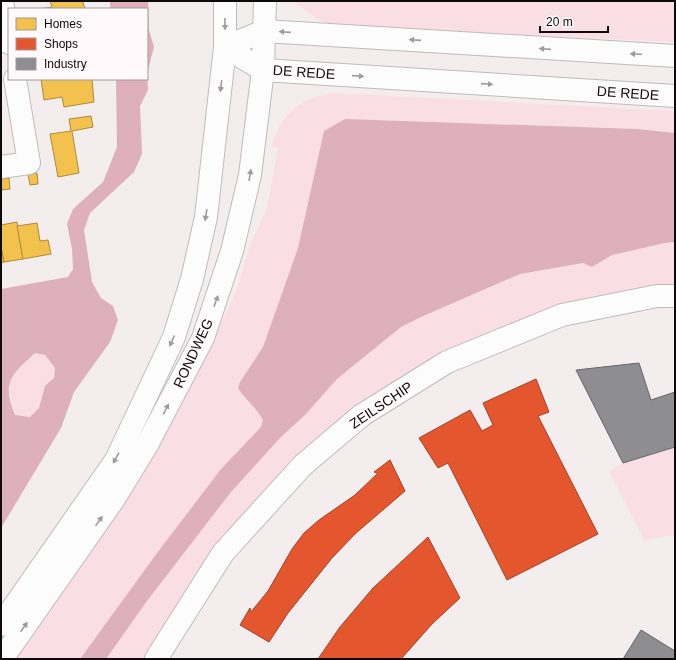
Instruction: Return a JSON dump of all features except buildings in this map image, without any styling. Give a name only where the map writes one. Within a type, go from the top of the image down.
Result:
[{"type":"main road","points":[[2,1],[8,37]]},
{"type":"main road","name":"RONDWEG","points":[[1,625],[116,460],[174,337],[192,279],[206,217],[225,48],[225,1]]},
{"type":"main road","name":"RONDWEG","points":[[2,659],[114,499],[147,445],[203,338],[221,288],[241,217],[256,133],[263,70],[265,1]]},
{"type":"main road","points":[[225,48],[264,31],[675,56]]},
{"type":"main road","name":"DE REDE","points":[[225,48],[263,70],[675,96]]},
{"type":"main road","points":[[1,168],[29,163],[15,80]]},
{"type":"main road","name":"ZEILSCHIP","points":[[156,659],[223,553],[303,465],[362,415],[447,362],[562,315],[657,296],[675,296]]},
{"type":"shaded area","points":[[110,1],[148,1],[149,30],[154,47],[148,69],[148,8],[110,8]]},
{"type":"shaded area","points":[[293,1],[675,1],[675,42],[341,27],[320,21]]},
{"type":"shaded area","points":[[116,80],[147,80],[148,90],[140,106],[142,154],[134,172],[90,213],[84,230],[92,282],[101,298],[113,306],[118,320],[110,342],[74,392],[61,428],[1,528],[1,289],[68,277],[73,269],[72,249],[67,224],[73,209],[103,182],[117,147]],"holes":[[[35,353],[45,355],[55,368],[54,378],[45,386],[39,408],[30,417],[15,415],[11,404],[9,386],[15,373],[20,367]]]},
{"type":"shaded area","points":[[333,93],[675,111],[675,133],[637,129],[345,119],[324,131],[298,248],[263,347],[240,382],[243,397],[260,414],[263,420],[261,427],[221,469],[157,553],[80,659],[6,659],[151,448],[227,311],[237,289],[250,245],[267,208],[278,148],[271,147],[280,125],[293,110],[301,104],[321,95]]},
{"type":"shaded area","points":[[345,119],[637,129],[675,133],[675,242],[612,255],[592,267],[583,263],[520,274],[401,327],[337,379],[305,415],[281,437],[231,492],[147,601],[106,659],[80,659],[157,553],[221,469],[261,427],[263,420],[238,388],[240,382],[263,347],[298,248],[324,131]]},
{"type":"shaded area","points":[[675,242],[675,290],[630,295],[354,410],[148,659],[106,659],[147,601],[231,492],[281,437],[305,415],[337,379],[401,327],[520,274],[583,263],[592,267],[612,255]]},
{"type":"shaded area","points":[[35,353],[45,355],[55,368],[54,378],[45,386],[39,408],[30,417],[15,415],[9,394],[11,379],[20,367]]},
{"type":"shaded area","points":[[675,447],[675,535],[644,540],[609,471],[623,463]]}]
